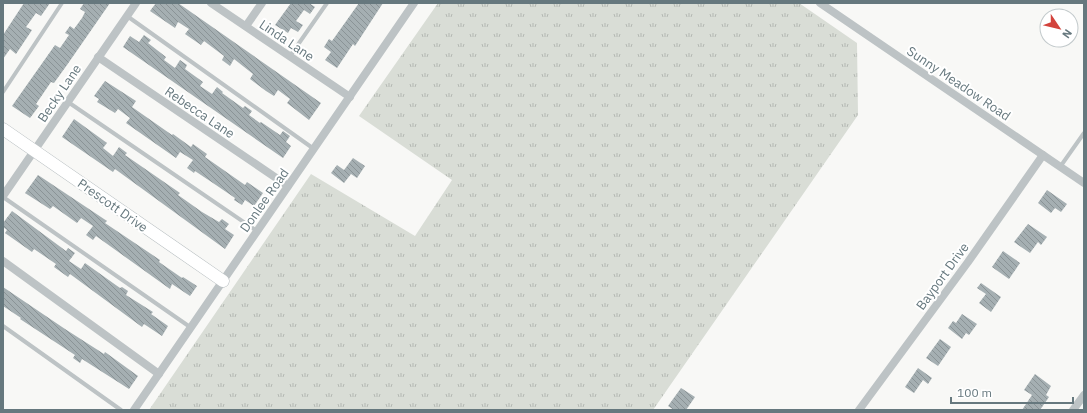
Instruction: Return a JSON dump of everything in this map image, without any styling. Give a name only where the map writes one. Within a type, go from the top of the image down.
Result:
[{"type":"street","name":"Becky Lane","points":[[4,194],[136,3]]},
{"type":"street","name":"Linda Lane","points":[[211,3],[350,97]]},
{"type":"street","points":[[246,26],[262,3]]},
{"type":"street","name":"Donlee Road","points":[[134,410],[414,3]]},
{"type":"street","name":"Sunny Meadow Road","points":[[820,3],[1084,183]]},
{"type":"street","name":"Rebecca Lane","points":[[98,58],[288,186]]},
{"type":"street","name":"Prescott Drive","points":[[3,129],[223,281]]},
{"type":"street","name":"Bayport Drive","points":[[859,410],[968,262],[1043,155]]},
{"type":"street","points":[[3,260],[159,374]]},
{"type":"street","points":[[1073,410],[1083,399]]},
{"type":"lane","points":[[3,92],[62,3]]},
{"type":"lane","points":[[290,56],[326,3]]},
{"type":"lane","points":[[127,16],[314,149]]},
{"type":"lane","points":[[68,102],[257,232]]},
{"type":"lane","points":[[1060,167],[1084,133]]},
{"type":"lane","points":[[4,194],[191,328]]},
{"type":"lane","points":[[3,326],[120,410]]},
{"type":"green space","points":[[438,3],[799,3],[857,43],[858,115],[653,410],[149,410],[311,174],[415,236],[452,180],[359,116]]},
{"type":"building","points":[[24,3],[50,3],[41,16],[36,13],[26,27],[32,30],[16,54],[10,49],[3,59],[3,35]]},
{"type":"building","points":[[84,3],[110,3],[54,83],[51,82],[36,104],[39,106],[30,118],[12,106],[55,45],[60,48],[69,35],[65,33],[70,26],[74,29],[82,18],[85,12],[80,9]]},
{"type":"building","points":[[156,3],[178,3],[321,103],[309,120],[287,103],[290,99],[278,90],[274,96],[250,79],[253,74],[234,59],[230,66],[222,60],[224,56],[204,41],[201,45],[185,34],[189,29],[178,22],[175,28],[150,11]]},
{"type":"building","points":[[291,3],[309,3],[315,7],[310,14],[304,10],[296,21],[303,25],[298,32],[291,28],[288,33],[275,25]]},
{"type":"building","points":[[359,3],[383,3],[355,46],[353,44],[337,68],[325,60],[331,52],[324,47],[329,39],[332,41]]},
{"type":"building","points":[[144,35],[151,40],[148,43],[166,57],[164,60],[175,68],[180,60],[187,65],[185,69],[203,82],[200,86],[212,94],[217,87],[223,92],[222,93],[243,108],[245,106],[252,111],[249,115],[260,123],[261,122],[280,135],[283,131],[290,136],[286,142],[291,146],[283,158],[123,47],[130,36],[139,42]]},
{"type":"building","points":[[105,81],[136,101],[132,107],[191,147],[193,144],[207,154],[205,157],[245,185],[247,182],[263,193],[254,206],[245,200],[242,205],[234,200],[235,198],[213,183],[195,171],[194,173],[187,168],[193,160],[180,152],[176,158],[126,123],[130,118],[118,109],[115,113],[97,102],[99,99],[94,96]]},
{"type":"building","points":[[74,119],[107,143],[103,148],[113,156],[119,147],[127,153],[125,155],[180,193],[178,195],[202,212],[219,222],[222,219],[229,224],[225,229],[234,235],[225,249],[115,169],[113,172],[62,137]]},
{"type":"building","points":[[353,158],[365,166],[357,178],[351,174],[344,183],[331,173],[337,165],[344,170]]},
{"type":"building","points":[[38,175],[107,221],[105,223],[160,260],[159,262],[182,278],[183,277],[197,286],[190,296],[172,284],[170,289],[96,236],[93,240],[86,235],[93,226],[81,218],[77,223],[53,206],[50,209],[25,193]]},
{"type":"building","points":[[1047,190],[1067,204],[1061,212],[1055,208],[1051,213],[1038,203]]},
{"type":"building","points":[[12,211],[66,251],[68,248],[75,253],[69,261],[81,269],[85,263],[120,288],[122,287],[128,291],[126,295],[153,312],[151,314],[168,326],[162,336],[144,324],[142,327],[70,274],[68,277],[54,267],[56,264],[34,249],[32,252],[5,233],[7,230],[3,227],[3,223]]},
{"type":"building","points":[[1028,224],[1047,237],[1041,245],[1038,242],[1030,253],[1014,242]]},
{"type":"building","points":[[1003,251],[1020,263],[1009,279],[992,267]]},
{"type":"building","points":[[981,283],[1001,297],[991,312],[979,303],[986,294],[977,288]]},
{"type":"building","points":[[3,287],[104,354],[105,352],[138,376],[129,389],[82,359],[80,363],[73,358],[75,355],[3,306]]},
{"type":"building","points":[[962,314],[977,324],[969,335],[966,333],[962,339],[948,328],[953,321],[956,323]]},
{"type":"building","points":[[940,339],[951,347],[938,366],[926,358]]},
{"type":"building","points":[[918,368],[932,378],[928,384],[923,380],[914,393],[905,387]]},
{"type":"building","points":[[1035,374],[1051,386],[1046,395],[1049,397],[1040,410],[1022,410],[1032,395],[1024,390]]},
{"type":"building","points":[[681,388],[695,397],[686,410],[674,410],[668,406]]}]
